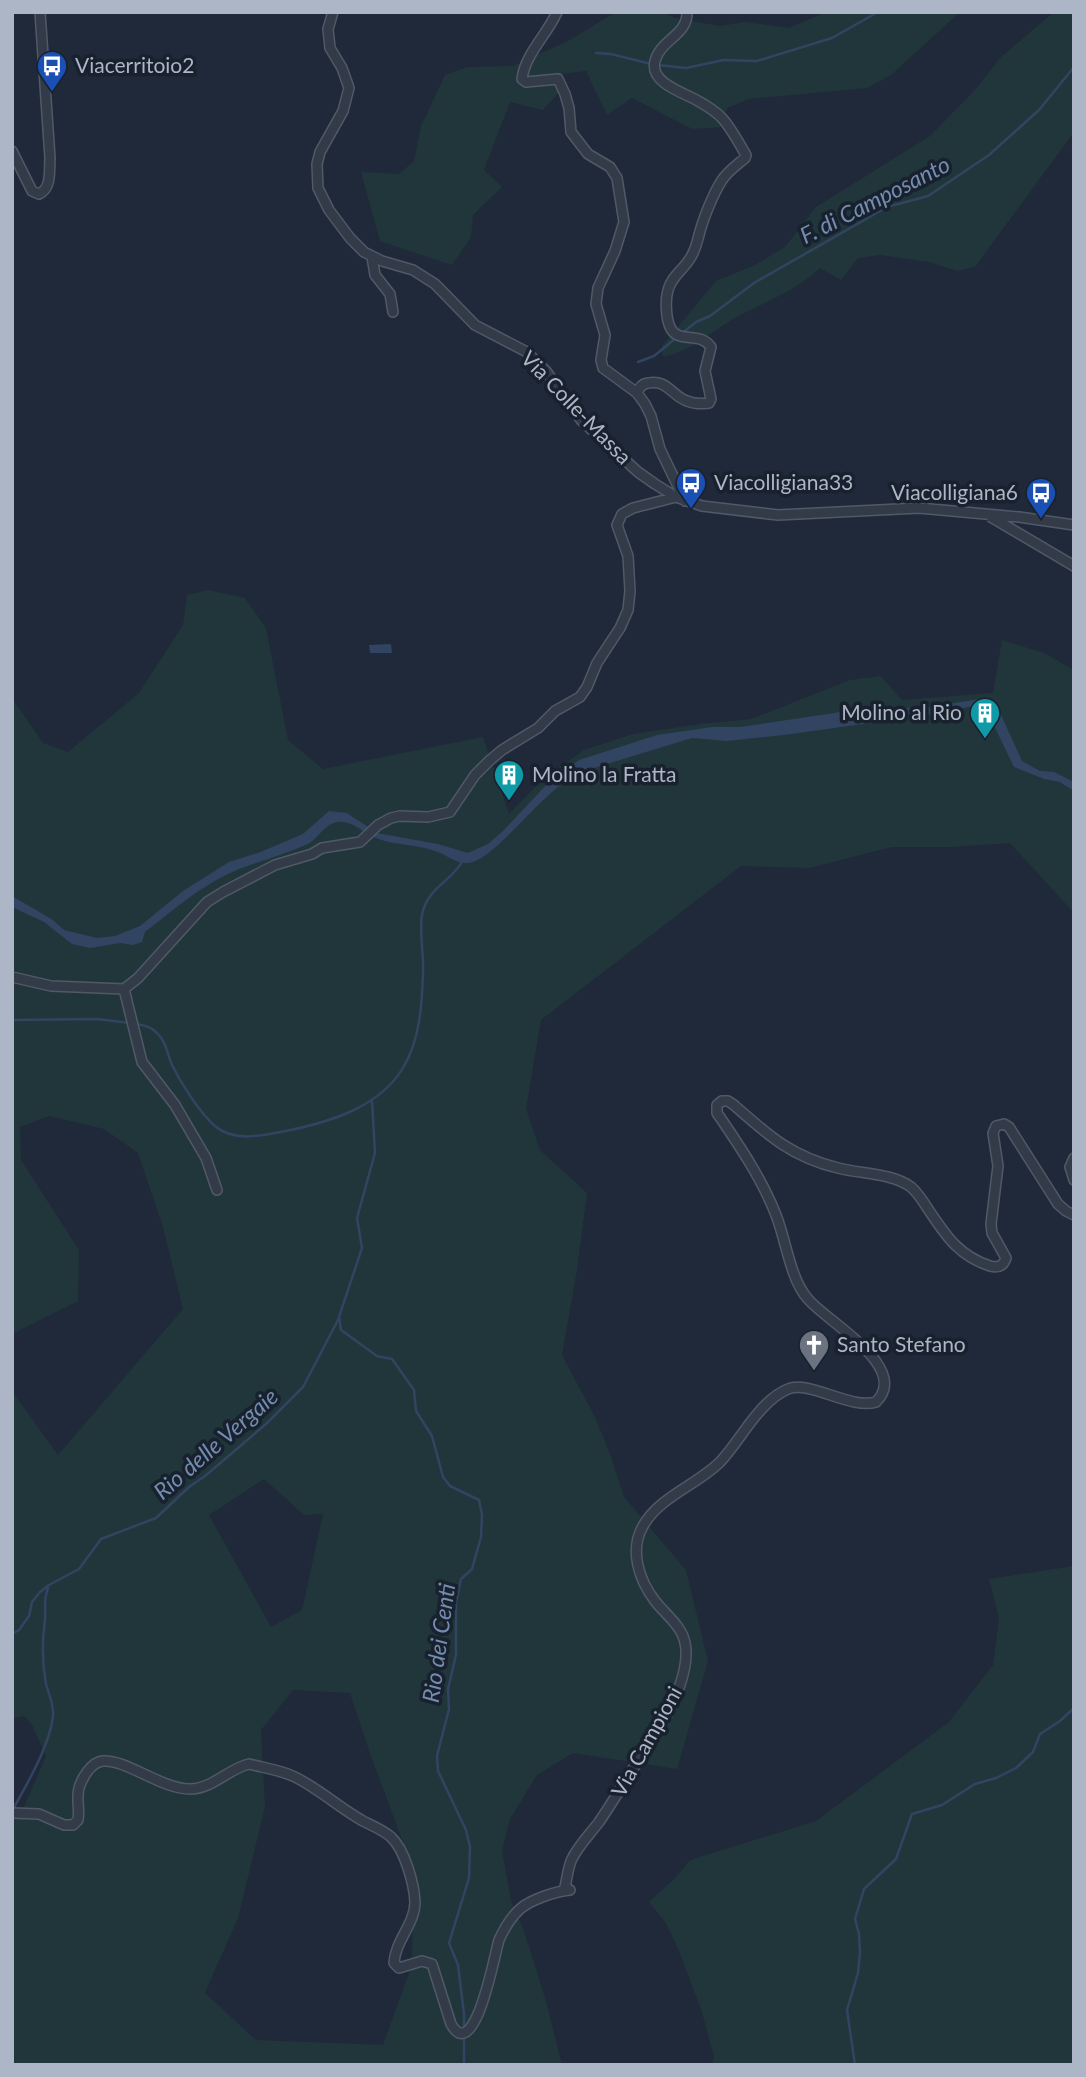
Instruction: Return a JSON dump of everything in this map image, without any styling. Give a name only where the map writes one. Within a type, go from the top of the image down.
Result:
[{"type":"street","points":[[12,151],[32,191],[39,194],[43,192],[49,180],[50,158],[40,12]]},
{"type":"street","name":"Via Colle-Massa","points":[[333,12],[328,29],[330,48],[342,68],[349,88],[343,111],[320,152],[316,175],[318,188],[329,210],[357,246],[372,257],[424,277],[475,325],[525,351],[541,365],[571,408],[638,472],[680,499],[702,506],[778,515],[932,508],[1074,526]]},
{"type":"street","points":[[12,977],[51,986],[124,989],[138,978],[206,902],[223,892],[275,865],[312,854],[322,848],[360,842],[378,825],[400,816],[428,817],[450,812],[475,775],[489,761],[582,694],[597,663],[620,628],[628,610],[630,591],[628,556],[617,525],[620,517],[633,508],[680,499],[645,404],[637,393],[603,368],[601,360],[605,335],[596,304],[598,288],[615,251],[624,222],[617,178],[610,167],[588,153],[571,132],[569,108],[558,79],[526,82],[522,79],[527,62],[557,12]]},
{"type":"street","points":[[637,393],[644,384],[654,382],[669,387],[686,401],[705,404],[711,399],[705,371],[711,346],[701,338],[682,337],[674,332],[669,326],[667,294],[672,281],[691,258],[721,181],[746,155],[723,119],[700,101],[661,80],[656,71],[655,61],[663,47],[685,23],[687,12]]},
{"type":"street","points":[[372,257],[375,275],[390,294],[393,312]]},
{"type":"street","points":[[989,516],[1074,566]]},
{"type":"street","points":[[124,989],[142,1062],[175,1105],[206,1158],[217,1190]]},
{"type":"street","name":"Via Campioni","points":[[12,1813],[38,1814],[64,1825],[73,1825],[78,1820],[80,1784],[97,1762],[104,1760],[159,1782],[190,1789],[206,1786],[249,1764],[299,1779],[387,1835],[397,1845],[410,1877],[415,1901],[413,1914],[394,1963],[399,1968],[422,1962],[432,1964],[451,2024],[455,2031],[466,2033],[478,2016],[499,1942],[507,1925],[526,1904],[556,1891],[570,1889],[565,1886],[573,1858],[656,1733],[678,1691],[686,1658],[686,1645],[680,1630],[649,1592],[637,1565],[638,1539],[642,1527],[668,1500],[711,1470],[756,1416],[784,1391],[792,1387],[869,1404],[876,1402],[885,1390],[882,1368],[858,1343],[812,1304],[800,1289],[771,1202],[717,1113],[717,1105],[728,1101],[772,1138],[804,1157],[836,1168],[895,1179],[903,1183],[917,1194],[952,1244],[988,1265],[999,1268],[1006,1258],[992,1233],[991,1224],[998,1166],[993,1133],[996,1126],[1004,1124],[1009,1127],[1058,1204],[1074,1215]]},
{"type":"street","points":[[1074,1158],[1070,1167],[1074,1180]]},
{"type":"green space","points":[[616,12],[662,12],[675,18],[720,26],[745,22],[789,28],[826,12],[960,12],[891,75],[867,88],[749,99],[727,108],[722,127],[692,129],[632,98],[607,115],[586,71],[561,74],[565,86],[543,110],[510,102],[484,170],[502,187],[473,215],[471,237],[452,265],[380,241],[361,172],[399,174],[414,161],[421,126],[445,75],[467,67],[513,66],[568,41]]},
{"type":"green space","points":[[1054,12],[1074,12],[1074,132],[975,267],[957,271],[929,262],[880,255],[858,258],[841,280],[820,268],[789,290],[735,318],[693,346],[663,357],[662,346],[716,281],[753,266],[785,247],[816,207],[930,136],[974,91],[1001,57]]},
{"type":"green space","points":[[208,590],[245,598],[266,628],[288,740],[323,769],[483,737],[509,814],[544,778],[584,750],[633,734],[751,719],[850,680],[881,676],[902,700],[993,693],[1002,640],[1044,653],[1074,670],[1074,913],[1010,843],[892,847],[809,868],[741,866],[541,1020],[526,1109],[540,1150],[587,1193],[562,1355],[596,1419],[624,1497],[686,1570],[708,1661],[677,1769],[573,1753],[537,1775],[510,1819],[502,1850],[511,1901],[524,1931],[546,2001],[562,2065],[12,2065],[12,1807],[23,1809],[46,1756],[32,1725],[24,1716],[12,1721],[12,1391],[58,1455],[183,1309],[163,1227],[138,1153],[104,1129],[49,1116],[20,1127],[21,1160],[79,1250],[78,1301],[12,1334],[12,698],[43,743],[68,752],[139,693],[183,625],[187,595]],"holes":[[[264,1479],[304,1515],[323,1514],[302,1610],[271,1627],[209,1515]],[[293,1690],[350,1693],[404,1845],[413,1900],[412,1965],[383,2045],[256,2040],[205,1993],[238,1918],[265,1807],[261,1730]]]},
{"type":"green space","points":[[1074,1566],[1074,2065],[712,2065],[714,2056],[701,2009],[679,1951],[666,1923],[649,1902],[690,1860],[816,1821],[949,1722],[993,1665],[999,1618],[989,1579]]},
{"type":"water","points":[[391,644],[392,653],[370,653],[369,645]]},
{"type":"water","points":[[979,699],[988,700],[997,706],[1022,761],[1040,771],[1054,772],[1074,782],[1074,791],[1060,782],[1044,779],[1014,767],[986,709],[980,706],[968,707],[784,735],[727,741],[692,738],[584,771],[553,791],[492,850],[468,863],[456,861],[431,849],[383,841],[348,823],[335,823],[325,828],[308,844],[238,870],[206,886],[145,932],[142,942],[133,945],[120,943],[90,948],[72,944],[44,922],[12,907],[12,896],[53,920],[64,930],[97,938],[115,936],[140,926],[183,891],[229,862],[303,834],[329,811],[347,813],[377,833],[438,844],[468,853],[488,844],[548,783],[579,760],[657,735],[712,727],[740,727],[867,708],[924,708]]},
{"type":"waterway","points":[[658,65],[686,68],[724,60],[757,61],[832,38],[878,12]]},
{"type":"waterway","points":[[596,53],[651,64]]},
{"type":"waterway","name":"F. di Camposanto","points":[[681,334],[754,283],[887,207],[928,196],[989,155],[1039,110],[1074,67]]},
{"type":"waterway","name":"F. di Camposanto","points":[[638,362],[654,356],[676,338]]},
{"type":"waterway","points":[[136,1024],[154,1030],[164,1043],[172,1065],[191,1097],[215,1126],[231,1135],[268,1134],[303,1127],[353,1110],[382,1092],[394,1080],[409,1056],[417,1033],[422,997],[422,915],[429,898],[463,860]]},
{"type":"waterway","points":[[12,1020],[97,1019],[130,1023]]},
{"type":"waterway","name":"Rio dei Centi","points":[[372,1101],[375,1153],[357,1218],[362,1248],[339,1317],[341,1330],[377,1356],[392,1359],[414,1390],[416,1411],[432,1436],[443,1477],[450,1486],[479,1500],[482,1515],[481,1537],[472,1569],[461,1579],[456,1603],[456,1655],[448,1689],[449,1709],[437,1756],[438,1771],[466,1830],[470,1847],[469,1878],[449,1943],[458,1965],[464,2014],[464,2065]]},
{"type":"waterway","name":"Rio delle Vergaie","points":[[12,1634],[19,1630],[29,1616],[32,1602],[40,1592],[79,1569],[101,1539],[156,1518],[189,1487],[266,1424],[303,1387],[339,1318]]},
{"type":"waterway","points":[[12,1811],[42,1752],[53,1716],[43,1660],[45,1600],[48,1588]]},
{"type":"waterway","points":[[855,2065],[847,2010],[858,1973],[860,1952],[855,1919],[864,1889],[896,1859],[912,1814],[942,1805],[975,1784],[1016,1768],[1033,1752],[1040,1734],[1074,1708]]},
{"type":"place","name":"Viacerritoio2","points":[[52,93]]},
{"type":"place","name":"Viacolligiana33","points":[[691,510]]},
{"type":"place","name":"Viacolligiana6","points":[[1041,520]]},
{"type":"place","name":"Molino al Rio","points":[[985,740]]},
{"type":"place","name":"Molino la Fratta","points":[[509,802]]},
{"type":"place","name":"Santo Stefano","points":[[814,1372]]}]
